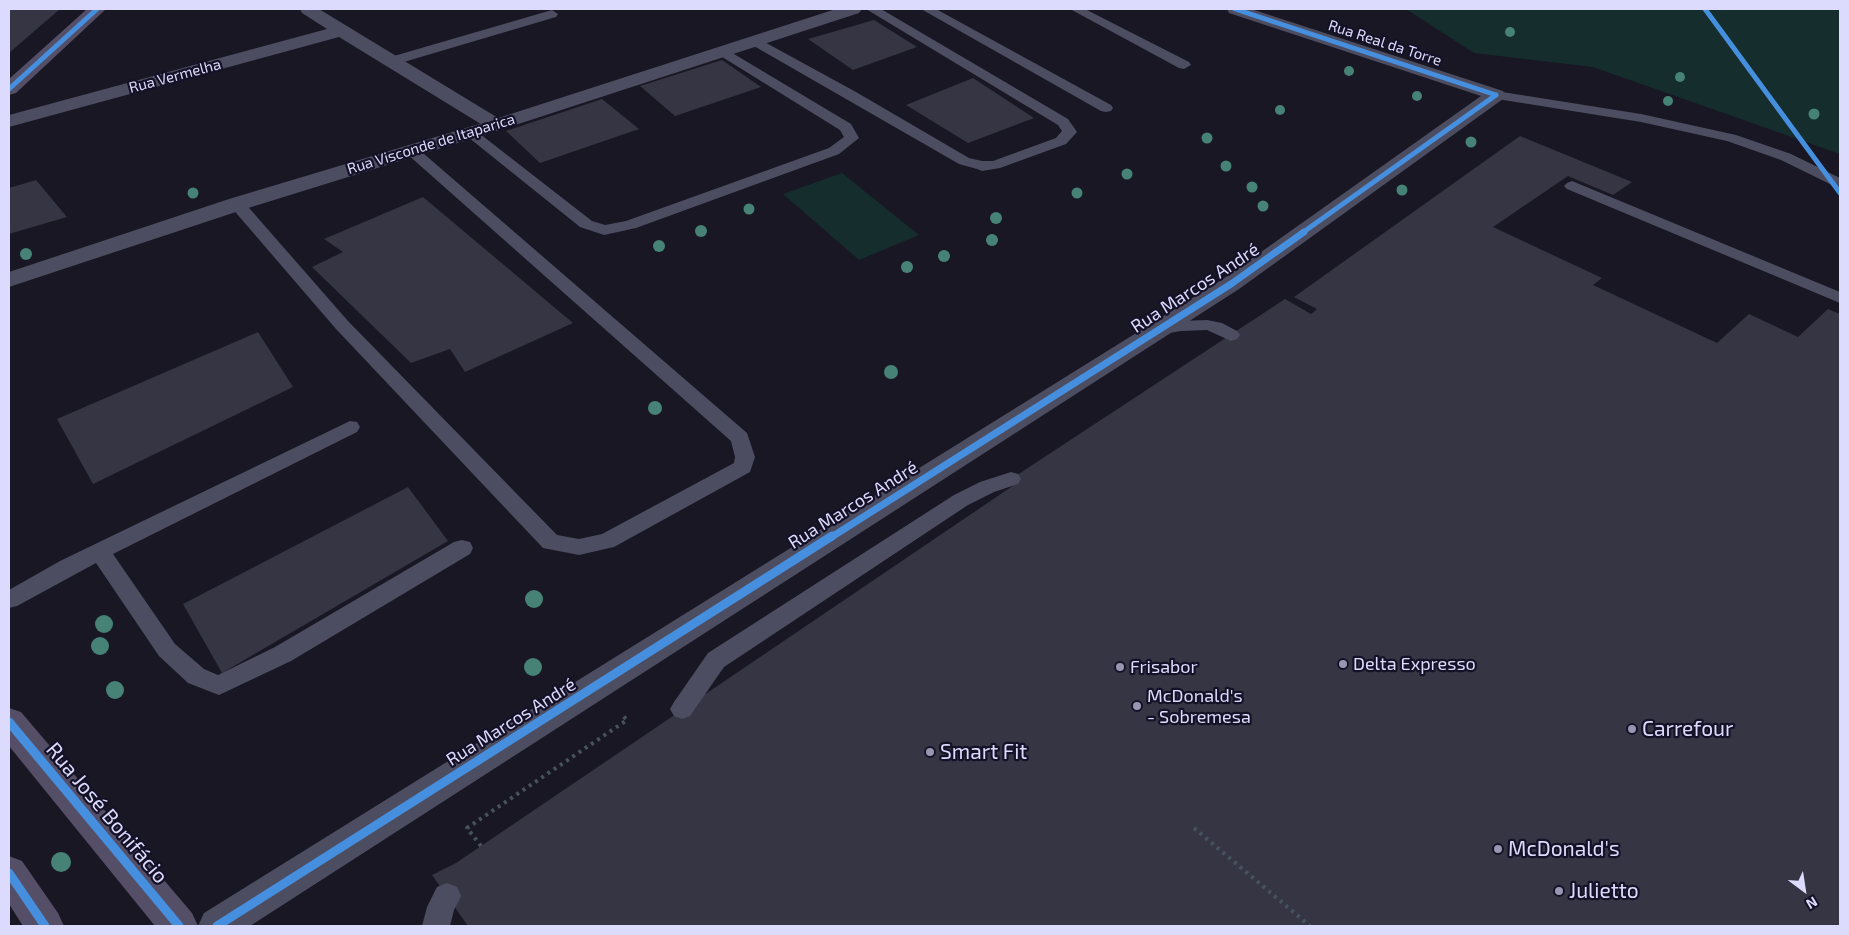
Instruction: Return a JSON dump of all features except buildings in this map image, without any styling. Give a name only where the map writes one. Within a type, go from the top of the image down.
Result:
[{"type":"main road","points":[[9,89],[97,9]]},
{"type":"main road","name":"Rua José Bonifácio","points":[[9,722],[179,926]]},
{"type":"main road","points":[[9,873],[45,926]]},
{"type":"street","name":"Rua Visconde de Itaparica","points":[[9,280],[237,204],[496,125],[854,9]]},
{"type":"street","name":"Rua Real da Torre","points":[[1236,9],[1496,95]]},
{"type":"street","points":[[317,10],[341,32],[496,125]]},
{"type":"street","name":"Rua Vermelha","points":[[9,121],[341,32]]},
{"type":"street","name":"Rua Marcos André","points":[[217,926],[1238,280],[1496,95]]},
{"type":"lane","points":[[754,42],[851,95],[964,162],[982,166],[995,165],[1061,141],[1070,132],[1064,122],[872,9]]},
{"type":"lane","points":[[927,9],[1106,108]]},
{"type":"lane","points":[[1076,9],[1184,65]]},
{"type":"lane","points":[[392,61],[552,14]]},
{"type":"lane","points":[[470,133],[586,224],[604,230],[630,225],[834,151],[852,138],[846,127],[724,52]]},
{"type":"lane","points":[[1496,95],[1641,118],[1732,138],[1786,157],[1840,184]]},
{"type":"lane","points":[[237,204],[342,325],[551,542],[579,547],[607,541],[743,467],[745,457],[740,438],[410,150]]},
{"type":"lane","points":[[1572,186],[1840,298]]},
{"type":"lane","points":[[1158,330],[1181,326],[1207,325],[1216,327],[1231,335]]},
{"type":"lane","points":[[9,600],[99,551],[350,427]]},
{"type":"lane","points":[[682,710],[716,660],[961,500],[1011,478]]},
{"type":"lane","points":[[99,551],[167,650],[196,676],[219,685],[283,654],[462,548]]},
{"type":"lane","points":[[436,926],[441,907],[447,896]]},
{"type":"path","points":[[481,846],[467,828],[627,720],[596,686]]},
{"type":"path","points":[[1194,828],[1310,926]]},
{"type":"green space","points":[[1406,9],[1840,9],[1840,154],[1593,67],[1474,53]]},
{"type":"green space","points":[[842,173],[919,235],[859,260],[783,194]]},
{"type":"cycle path","points":[[9,89],[97,9]]},
{"type":"cycle path","points":[[1235,9],[1496,95]]},
{"type":"cycle path","points":[[1705,9],[1840,193]]},
{"type":"cycle path","points":[[217,926],[1231,284],[1496,95]]},
{"type":"cycle path","points":[[9,722],[179,926]]},
{"type":"cycle path","points":[[9,873],[45,926]]},
{"type":"place","name":"Delta Expresso","points":[[1343,664]]},
{"type":"place","name":"Frisabor","points":[[1120,667]]},
{"type":"place","name":"McDonald's - Sobremesa","points":[[1137,706]]},
{"type":"place","name":"Carrefour","points":[[1632,729]]},
{"type":"place","name":"Smart Fit","points":[[930,752]]},
{"type":"place","name":"McDonald's","points":[[1498,849]]},
{"type":"place","name":"Julietto","points":[[1559,891]]}]
